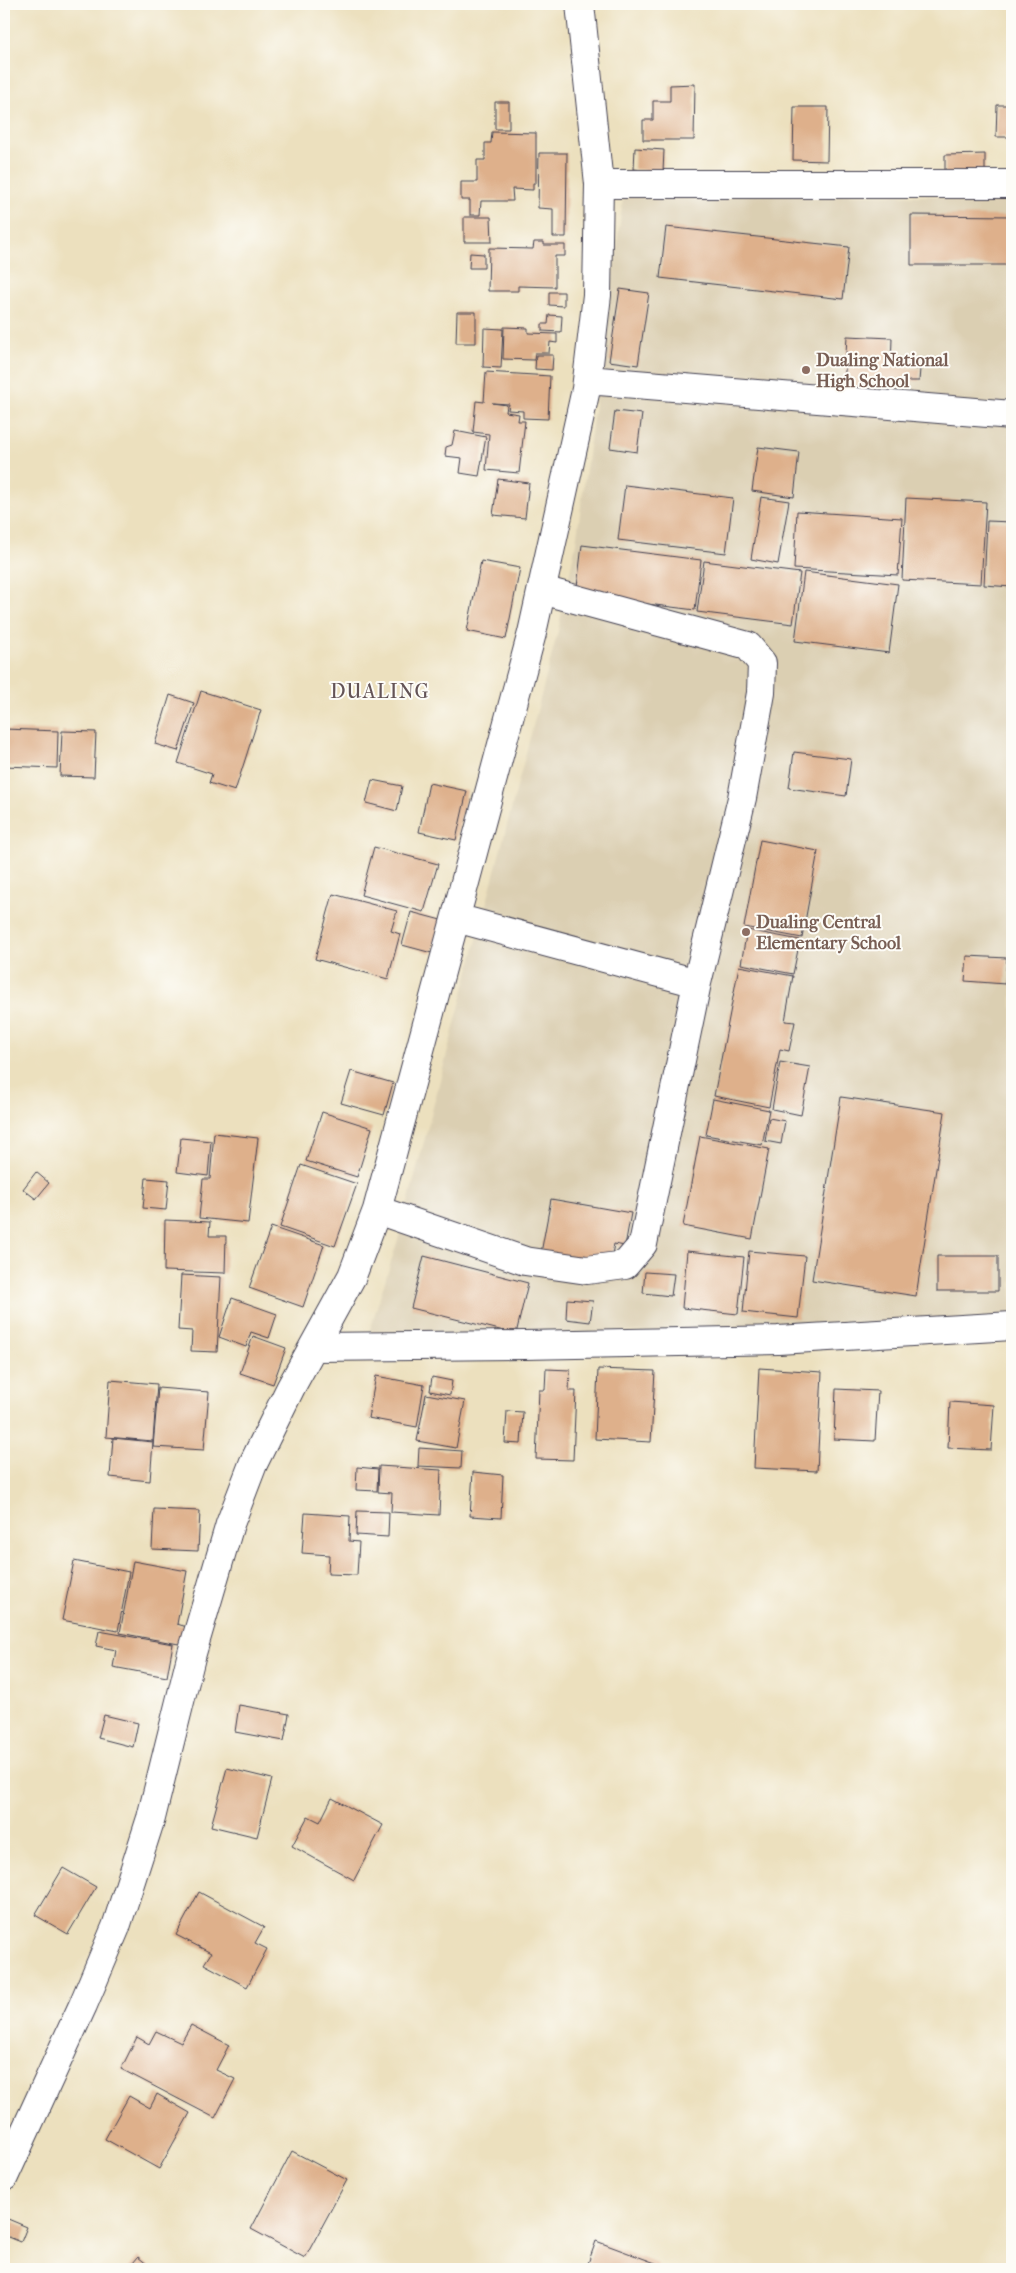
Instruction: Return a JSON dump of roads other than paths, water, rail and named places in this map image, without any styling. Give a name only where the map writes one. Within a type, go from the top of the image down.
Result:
[{"type":"street","points":[[4,2177],[116,1927],[151,1818],[192,1653],[230,1524],[253,1464],[291,1387],[352,1276],[377,1210],[532,633],[587,380],[597,294],[599,184],[580,4]]},
{"type":"street","points":[[599,184],[1012,184]]},
{"type":"street","points":[[587,380],[1012,415]]},
{"type":"street","points":[[377,1210],[526,1261],[587,1270],[625,1265],[643,1244],[697,983],[742,798],[761,693],[762,663],[748,646],[542,590]]},
{"type":"street","points":[[456,918],[697,983]]},
{"type":"street","points":[[314,1347],[778,1340],[1012,1326]]},
{"type":"place","name":"Dualing National High School","points":[[806,370]]},
{"type":"place","name":"Dualing Central Elementary School","points":[[746,932]]},
{"type":"district","name":"DUALING","points":[[380,691]]}]
